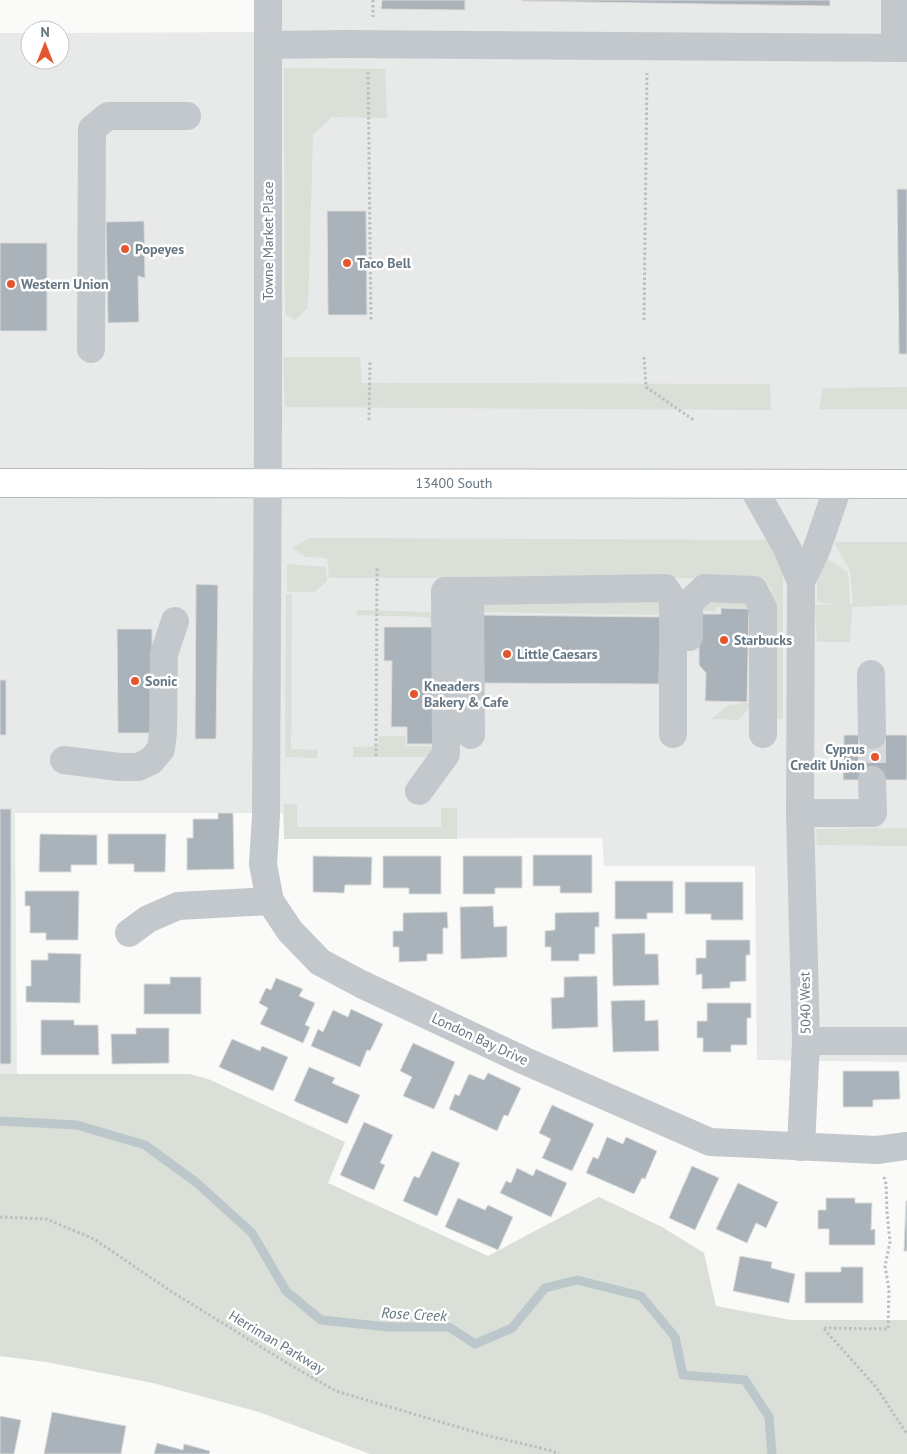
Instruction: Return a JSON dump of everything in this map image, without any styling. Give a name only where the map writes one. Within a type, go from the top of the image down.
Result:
[{"type":"main road","name":"13400 South","points":[[0,482],[907,484]]},
{"type":"street","name":"Towne Market Place","points":[[266,816],[268,0]]},
{"type":"street","points":[[268,45],[901,48],[899,8]]},
{"type":"street","points":[[91,349],[92,129],[108,116],[187,116]]},
{"type":"street","points":[[750,484],[787,548],[801,582]]},
{"type":"street","points":[[801,582],[817,548],[839,484]]},
{"type":"street","name":"5040 West","points":[[801,582],[800,814],[806,1041],[801,1147]]},
{"type":"street","points":[[419,791],[446,754],[445,591],[665,588],[673,600],[681,734],[689,603],[705,588],[754,590],[763,608],[763,734]]},
{"type":"street","points":[[470,591],[471,735]]},
{"type":"street","points":[[64,760],[118,768],[138,767],[150,761],[161,749],[164,654],[174,621]]},
{"type":"street","points":[[870,674],[872,735]]},
{"type":"street","points":[[800,814],[873,812],[872,780]]},
{"type":"street","name":"London Bay Drive","points":[[266,816],[263,864],[270,901],[290,931],[320,962],[361,984],[525,1061],[710,1142],[877,1150],[907,1146]]},
{"type":"street","points":[[129,933],[148,919],[178,906],[270,901]]},
{"type":"street","points":[[806,1041],[907,1041]]},
{"type":"path","points":[[368,63],[371,322]]},
{"type":"path","points":[[644,320],[647,70]]},
{"type":"path","points":[[644,357],[646,386],[694,421]]},
{"type":"path","points":[[369,420],[370,360]]},
{"type":"path","points":[[376,756],[377,568]]},
{"type":"path","points":[[877,1150],[886,1184],[886,1212],[890,1242],[885,1266],[889,1289],[888,1329],[824,1328],[876,1387],[907,1434]]},
{"type":"path","name":"Herriman Parkway","points":[[0,1217],[46,1219],[94,1239],[169,1290],[336,1391],[559,1454]]},
{"type":"shaded area","points":[[277,0],[907,0],[907,1062],[757,1060],[755,866],[604,866],[602,838],[284,839],[283,813],[15,813],[17,1075],[0,1074],[0,33],[20,33],[20,70],[70,70],[70,33],[277,32]]},
{"type":"shaded area","points":[[284,68],[385,69],[387,118],[332,117],[313,135],[308,308],[295,320],[285,314]]},
{"type":"shaded area","points":[[283,357],[360,357],[362,383],[770,384],[771,410],[285,407]]},
{"type":"shaded area","points":[[907,387],[907,409],[819,409],[823,388]]},
{"type":"shaded area","points":[[309,538],[770,540],[783,553],[783,719],[770,718],[771,590],[764,578],[329,578],[327,558],[306,557],[292,548]]},
{"type":"shaded area","points":[[834,542],[907,542],[907,605],[852,607],[850,642],[817,642],[815,605],[836,604],[817,602],[817,560],[827,559],[848,572],[850,604],[853,604],[850,571]]},
{"type":"shaded area","points":[[287,564],[326,567],[327,581],[315,592],[287,592]]},
{"type":"shaded area","points":[[286,594],[292,594],[291,749],[318,750],[317,758],[285,757]]},
{"type":"shaded area","points":[[648,594],[661,606],[663,615],[478,612],[483,598]]},
{"type":"shaded area","points":[[745,596],[754,608],[717,607],[716,611],[696,612],[705,597]]},
{"type":"shaded area","points":[[357,610],[429,612],[437,625],[432,625],[428,617],[356,615]]},
{"type":"shaded area","points":[[756,702],[738,720],[711,719],[729,705]]},
{"type":"shaded area","points":[[379,736],[405,736],[406,746],[436,746],[427,757],[353,757],[353,747],[378,746]]},
{"type":"shaded area","points":[[284,804],[297,804],[297,827],[441,827],[441,808],[457,808],[457,839],[284,839]]},
{"type":"shaded area","points":[[907,828],[907,846],[817,845],[816,829]]},
{"type":"shaded area","points":[[0,1074],[190,1074],[208,1079],[345,1142],[328,1183],[488,1256],[599,1197],[662,1227],[704,1253],[716,1306],[791,1320],[907,1320],[907,1454],[370,1454],[259,1412],[153,1383],[46,1362],[0,1356]]},
{"type":"building","points":[[382,0],[465,0],[465,10],[381,9]]},
{"type":"building","points":[[830,0],[830,6],[522,1]]},
{"type":"building","points":[[897,189],[907,189],[907,354],[899,354]]},
{"type":"building","name":"Taco Bell","points":[[327,211],[366,211],[367,315],[328,315]]},
{"type":"building","name":"Popeyes","points":[[144,221],[145,278],[138,276],[139,322],[108,323],[106,222]]},
{"type":"building","points":[[0,243],[47,243],[47,331],[0,331]]},
{"type":"building","points":[[196,584],[218,585],[216,739],[195,739]]},
{"type":"building","name":"Starbucks","points":[[721,608],[749,609],[747,702],[705,701],[706,673],[699,665],[699,614],[721,614]]},
{"type":"building","points":[[479,615],[660,617],[659,684],[478,683]]},
{"type":"building","name":"Kneaders Bakery & Cafe","points":[[384,627],[437,627],[435,744],[407,744],[407,727],[391,727],[392,661],[384,661]]},
{"type":"building","name":"Sonic","points":[[117,629],[152,629],[152,733],[118,733]]},
{"type":"building","points":[[0,680],[6,680],[6,735],[0,735]]},
{"type":"building","name":"Cyprus Credit Union","points":[[844,735],[907,735],[907,780],[843,780]]},
{"type":"building","points":[[0,809],[11,809],[11,1064],[0,1064]]},
{"type":"building","points":[[218,813],[233,813],[234,869],[187,870],[187,838],[193,838],[193,819],[218,819]]},
{"type":"building","points":[[40,834],[97,835],[97,865],[71,865],[71,872],[39,872]]},
{"type":"building","points":[[108,834],[166,834],[165,872],[134,872],[134,864],[108,864]]},
{"type":"building","points":[[533,855],[592,855],[592,893],[560,893],[560,886],[533,886]]},
{"type":"building","points":[[313,856],[372,857],[371,885],[345,885],[344,893],[313,892]]},
{"type":"building","points":[[383,856],[441,856],[441,894],[409,894],[409,888],[383,888]]},
{"type":"building","points":[[463,856],[522,856],[522,888],[495,888],[495,894],[463,894]]},
{"type":"building","points":[[615,881],[673,881],[673,913],[647,913],[647,919],[615,919]]},
{"type":"building","points":[[685,882],[743,882],[743,920],[711,920],[711,914],[685,914]]},
{"type":"building","points":[[25,891],[79,891],[78,940],[46,940],[46,933],[30,933],[30,906],[25,906]]},
{"type":"building","points":[[493,906],[494,927],[507,926],[507,957],[461,959],[460,907]]},
{"type":"building","points":[[447,912],[448,928],[443,928],[443,954],[427,954],[427,961],[399,962],[399,947],[393,947],[393,931],[403,931],[403,913]]},
{"type":"building","points":[[599,912],[599,927],[595,927],[595,954],[579,954],[579,961],[551,961],[551,947],[545,947],[545,931],[555,930],[555,913]]},
{"type":"building","points":[[645,933],[645,954],[658,954],[659,985],[613,986],[612,934]]},
{"type":"building","points":[[706,940],[750,940],[750,955],[746,955],[746,981],[730,982],[730,988],[702,989],[702,974],[696,975],[696,958],[706,958]]},
{"type":"building","points":[[48,953],[81,954],[80,1003],[26,1002],[26,986],[31,986],[31,960],[48,960]]},
{"type":"building","points":[[597,976],[598,1027],[552,1029],[551,998],[564,997],[564,977]]},
{"type":"building","points":[[170,977],[201,977],[201,1014],[144,1014],[144,984],[170,984]]},
{"type":"building","points":[[276,978],[303,989],[299,996],[315,1003],[305,1025],[310,1027],[303,1043],[260,1024],[268,1008],[259,1003],[266,988],[271,990]]},
{"type":"building","points":[[645,1000],[645,1021],[658,1020],[659,1051],[613,1052],[611,1001]]},
{"type":"building","points":[[707,1003],[751,1003],[751,1018],[747,1018],[747,1045],[731,1045],[731,1052],[703,1052],[703,1038],[697,1038],[697,1021],[707,1021]]},
{"type":"building","points":[[351,1009],[383,1024],[370,1051],[367,1050],[360,1067],[311,1046],[318,1029],[323,1032],[333,1010],[348,1017]]},
{"type":"building","points":[[41,1020],[74,1020],[74,1025],[98,1025],[99,1055],[41,1055]]},
{"type":"building","points":[[136,1028],[169,1028],[169,1063],[112,1064],[111,1034],[136,1034]]},
{"type":"building","points":[[232,1039],[260,1051],[262,1046],[288,1057],[273,1091],[219,1067]]},
{"type":"building","points":[[413,1043],[455,1062],[434,1109],[403,1096],[412,1077],[400,1071]]},
{"type":"building","points":[[309,1067],[335,1078],[332,1083],[360,1095],[347,1124],[294,1101]]},
{"type":"building","points":[[843,1071],[899,1071],[900,1099],[873,1100],[873,1107],[843,1107]]},
{"type":"building","points":[[488,1073],[521,1088],[508,1116],[504,1115],[497,1131],[449,1109],[455,1094],[459,1096],[469,1074],[484,1080]]},
{"type":"building","points":[[552,1105],[594,1124],[572,1171],[542,1158],[551,1139],[539,1133]]},
{"type":"building","points":[[364,1122],[393,1135],[380,1163],[385,1165],[374,1190],[340,1175]]},
{"type":"building","points":[[607,1137],[623,1144],[626,1137],[657,1151],[645,1179],[642,1178],[634,1194],[586,1173],[593,1157],[598,1159]]},
{"type":"building","points":[[432,1151],[460,1163],[437,1216],[403,1201],[414,1176],[419,1178]]},
{"type":"building","points":[[692,1166],[719,1178],[695,1230],[669,1218]]},
{"type":"building","points":[[517,1168],[533,1176],[536,1169],[567,1183],[551,1217],[500,1193],[506,1181],[511,1183]]},
{"type":"building","points":[[738,1183],[778,1202],[766,1228],[756,1223],[747,1243],[716,1229]]},
{"type":"building","points":[[458,1198],[485,1210],[488,1205],[513,1217],[498,1250],[445,1227]]},
{"type":"building","points":[[826,1198],[855,1198],[855,1203],[872,1203],[871,1230],[875,1229],[875,1245],[829,1245],[829,1229],[818,1229],[818,1210],[826,1210]]},
{"type":"building","points":[[906,1201],[907,1251],[904,1251]]},
{"type":"building","points":[[740,1256],[772,1262],[771,1268],[795,1274],[789,1303],[733,1291]]},
{"type":"building","points":[[841,1267],[863,1267],[863,1303],[805,1303],[805,1272],[841,1272]]},
{"type":"building","points":[[52,1412],[126,1426],[121,1454],[44,1454]]},
{"type":"building","points":[[0,1416],[21,1420],[14,1454],[0,1454]]},
{"type":"building","points":[[157,1443],[183,1450],[184,1444],[210,1451],[209,1454],[154,1454]]},
{"type":"waterway","name":"Rose Creek","points":[[0,1121],[77,1125],[145,1145],[197,1183],[252,1233],[286,1291],[321,1320],[388,1327],[449,1327],[475,1344],[512,1328],[545,1288],[577,1280],[641,1296],[675,1337],[683,1375],[745,1380],[769,1417],[772,1454]]},
{"type":"tunnel","points":[[872,735],[872,780]]},
{"type":"place","name":"Popeyes","points":[[125,249]]},
{"type":"place","name":"Taco Bell","points":[[347,263]]},
{"type":"place","name":"Western Union","points":[[11,284]]},
{"type":"place","name":"Starbucks","points":[[724,640]]},
{"type":"place","name":"Little Caesars","points":[[507,654]]},
{"type":"place","name":"Sonic","points":[[135,681]]},
{"type":"place","name":"Kneaders Bakery & Cafe","points":[[414,694]]},
{"type":"place","name":"Cyprus Credit Union","points":[[875,757]]}]
